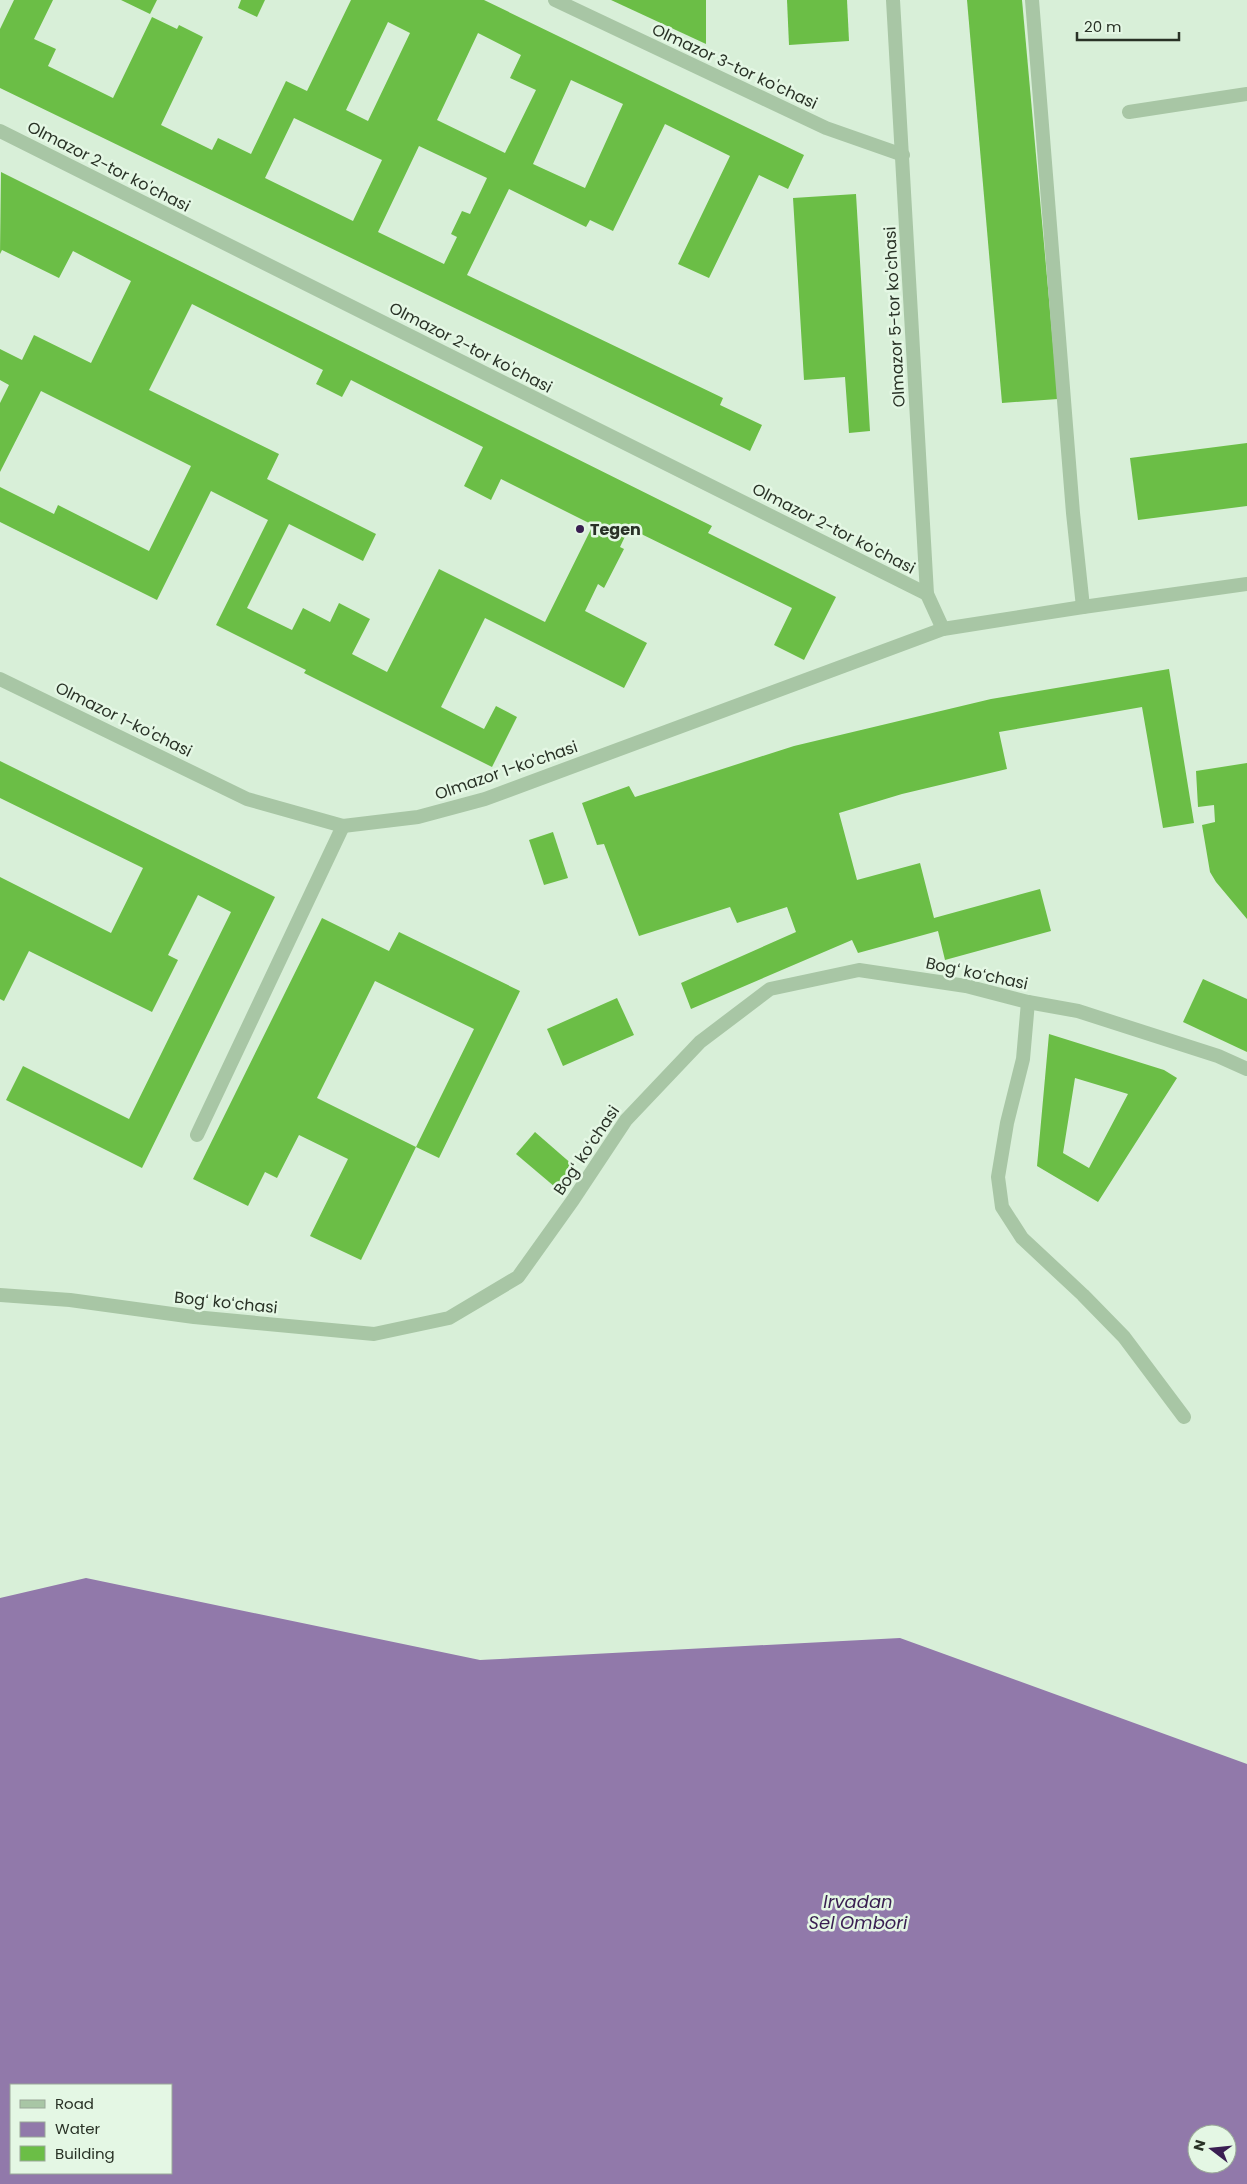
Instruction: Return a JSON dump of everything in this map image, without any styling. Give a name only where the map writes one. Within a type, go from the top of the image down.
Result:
[{"type":"street","name":"Olmazor 3-tor ko'chasi","points":[[555,0],[826,128],[903,155]]},
{"type":"street","name":"Olmazor 5-tor ko'chasi","points":[[893,0],[927,594],[943,629]]},
{"type":"street","points":[[1032,0],[1073,513],[1083,607]]},
{"type":"street","points":[[1128,112],[1247,94]]},
{"type":"street","name":"Olmazor 2-tor ko'chasi","points":[[0,131],[927,594]]},
{"type":"street","name":"Olmazor 1-ko'chasi","points":[[0,679],[247,798],[343,826],[418,817],[485,799],[943,629],[1247,584]]},
{"type":"street","points":[[197,1135],[343,826]]},
{"type":"street","name":"Bogʻ koʻchasi","points":[[0,1295],[70,1300],[194,1317],[374,1334],[449,1318],[518,1276],[573,1200],[626,1120],[700,1042],[770,989],[859,970],[966,986],[1028,1002],[1078,1011],[1218,1056],[1247,1069]]},
{"type":"street","points":[[1028,1002],[1023,1059],[1006,1123],[998,1177],[1002,1207],[1022,1238],[1083,1295],[1124,1337],[1184,1417]]},
{"type":"water","name":"Irvadan Sel Ombori","points":[[86,1578],[480,1660],[900,1638],[1247,1764],[1247,2184],[0,2184],[0,1598]]},
{"type":"building","points":[[14,0],[53,0],[34,39],[56,49],[48,66],[113,98],[152,17],[177,29],[179,25],[203,37],[161,125],[212,150],[218,138],[251,154],[286,81],[307,91],[351,0],[484,0],[804,155],[788,189],[759,175],[709,278],[678,264],[730,156],[665,124],[613,231],[590,220],[586,227],[509,189],[467,275],[723,398],[720,405],[762,425],[750,451],[0,88],[0,29]],"holes":[[[388,22],[410,33],[368,121],[346,110]],[[478,33],[521,55],[510,78],[536,90],[505,153],[437,120]],[[571,80],[623,104],[585,188],[533,164]],[[294,118],[382,160],[353,221],[265,178]],[[419,146],[487,178],[470,214],[462,211],[451,234],[457,237],[444,264],[378,232]]]},
{"type":"building","points":[[121,0],[157,0],[150,14]]},
{"type":"building","points":[[241,0],[265,0],[257,17],[238,8]]},
{"type":"building","points":[[611,0],[706,0],[706,44]]},
{"type":"building","points":[[787,0],[847,0],[849,41],[789,45]]},
{"type":"building","points":[[967,0],[1022,0],[1058,399],[1002,403]]},
{"type":"building","points":[[1,172],[712,526],[708,533],[836,597],[804,660],[774,645],[792,608],[629,528],[620,547],[624,549],[604,588],[598,584],[585,611],[647,643],[624,688],[485,618],[441,707],[484,729],[496,706],[517,717],[492,767],[304,673],[306,670],[216,625],[268,520],[211,491],[157,600],[0,522],[0,487],[54,514],[58,505],[149,551],[191,466],[41,391],[0,472],[0,403],[9,385],[0,380],[0,349],[22,360],[34,335],[91,363],[131,281],[73,251],[59,278],[2,250],[0,254]],"holes":[[[192,304],[323,370],[316,384],[342,397],[351,380],[483,447],[464,486],[491,500],[501,479],[593,525],[545,622],[439,569],[387,672],[352,654],[370,619],[339,603],[330,622],[303,608],[292,630],[247,608],[289,524],[363,561],[376,534],[267,479],[279,454],[149,390]]]},
{"type":"building","points":[[856,194],[870,431],[849,433],[845,377],[804,380],[793,198]]},
{"type":"building","points":[[1247,443],[1247,506],[1138,520],[1130,458]]},
{"type":"building","points":[[1169,669],[1194,823],[1163,828],[1142,707],[999,732],[1007,769],[902,794],[839,813],[857,880],[920,863],[934,918],[1040,889],[1051,931],[945,960],[938,931],[858,953],[852,940],[691,1009],[681,983],[796,932],[787,907],[737,923],[730,907],[639,936],[604,844],[597,845],[582,803],[629,786],[635,797],[794,746],[991,699]]},
{"type":"building","points":[[0,761],[275,897],[142,1168],[6,1100],[23,1066],[129,1119],[231,912],[198,895],[168,955],[178,960],[152,1012],[29,951],[4,1001],[0,999],[0,877],[111,933],[143,868],[0,798]]},
{"type":"building","points":[[1247,763],[1247,919],[1210,872],[1202,825],[1215,822],[1214,805],[1198,807],[1196,771]]},
{"type":"building","points":[[553,832],[568,878],[544,885],[529,840]]},
{"type":"building","points":[[322,918],[389,951],[399,932],[520,991],[439,1158],[416,1147],[361,1260],[310,1236],[348,1159],[299,1135],[277,1178],[265,1172],[248,1206],[193,1179]],"holes":[[[375,981],[474,1029],[416,1147],[317,1098]]]},
{"type":"building","points":[[1203,979],[1247,999],[1247,1052],[1183,1022]]},
{"type":"building","points":[[617,998],[634,1035],[563,1066],[547,1029]]},
{"type":"building","points":[[1049,1034],[1164,1070],[1177,1078],[1098,1202],[1037,1166]],"holes":[[[1075,1078],[1128,1094],[1089,1168],[1063,1153]]]},
{"type":"building","points":[[535,1132],[574,1166],[555,1187],[516,1154]]},
{"type":"place","name":"Tegen","points":[[580,529]]}]
